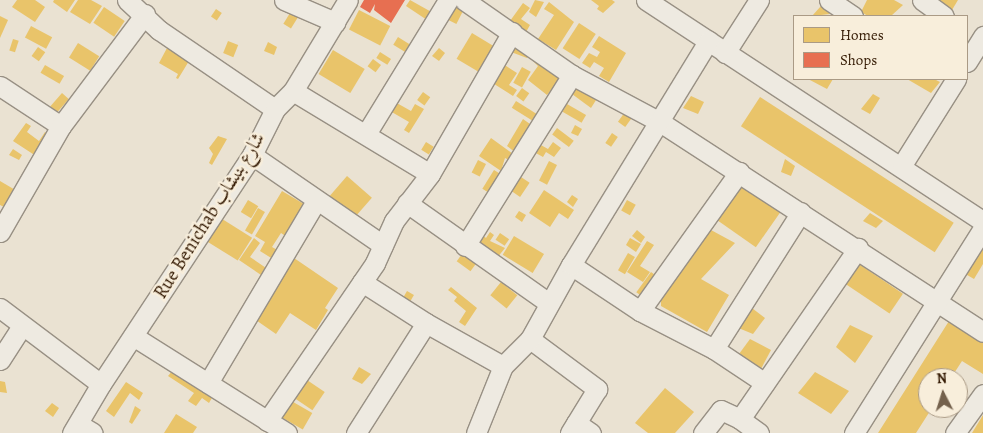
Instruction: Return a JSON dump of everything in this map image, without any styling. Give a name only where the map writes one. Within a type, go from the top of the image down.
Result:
[{"type":"street","points":[[126,0],[145,14],[159,30],[275,110]]},
{"type":"street","points":[[284,0],[335,22]]},
{"type":"street","name":"Rue Benichab شارع بنيشاب","points":[[81,430],[101,384],[252,156],[275,110],[293,91],[348,0]]},
{"type":"street","points":[[366,134],[448,0]]},
{"type":"street","points":[[464,0],[572,75],[660,122],[858,248],[938,304],[983,332]]},
{"type":"street","points":[[725,53],[759,0]]},
{"type":"street","points":[[829,0],[852,15]]},
{"type":"street","points":[[922,0],[943,15]]},
{"type":"street","points":[[648,1],[725,53],[902,166],[983,221]]},
{"type":"street","points":[[2,223],[61,126],[145,14]]},
{"type":"street","points":[[267,421],[362,282],[407,203],[430,174],[512,32]]},
{"type":"street","points":[[968,59],[977,36]]},
{"type":"street","points":[[476,433],[503,366],[530,339],[571,266],[708,41]]},
{"type":"street","points":[[466,246],[572,75]]},
{"type":"street","points":[[902,166],[953,80]]},
{"type":"street","points":[[0,86],[61,126]]},
{"type":"street","points":[[293,91],[430,174]]},
{"type":"street","points":[[252,156],[316,201],[383,244]]},
{"type":"street","points":[[640,311],[739,172]]},
{"type":"street","points":[[208,383],[316,201]]},
{"type":"street","points":[[407,203],[549,303]]},
{"type":"street","points":[[714,350],[801,212]]},
{"type":"street","points":[[854,433],[938,304],[983,228]]},
{"type":"street","points":[[740,418],[858,248]]},
{"type":"street","points":[[571,266],[640,311],[714,350],[766,383]]},
{"type":"street","points":[[362,282],[426,323],[503,366]]},
{"type":"street","points":[[0,308],[101,384]]},
{"type":"street","points":[[356,433],[426,323]]},
{"type":"street","points":[[0,360],[22,326]]},
{"type":"street","points":[[133,336],[287,433]]},
{"type":"street","points":[[530,339],[594,384],[595,395],[579,430]]},
{"type":"street","points":[[955,433],[983,394]]},
{"type":"street","points":[[703,433],[721,410],[740,418],[759,433]]},
{"type":"building: Homes","points":[[17,0],[35,0],[45,7],[35,22],[12,7]]},
{"type":"building: Homes","points":[[54,0],[75,0],[67,12],[53,2]]},
{"type":"building: Homes","points":[[78,0],[91,0],[102,6],[90,24],[70,12]]},
{"type":"building: Homes","points":[[410,0],[435,14],[430,22],[406,6]]},
{"type":"building: Homes","points":[[535,0],[544,2],[536,17],[529,12]]},
{"type":"building: Homes","points":[[591,0],[612,0],[615,2],[603,13],[597,9],[599,6]]},
{"type":"building: Homes","points":[[867,0],[894,0],[903,5],[892,15],[866,15],[861,12]]},
{"type":"building: Homes","points":[[932,0],[958,0],[949,15]]},
{"type":"building: Homes","points":[[549,2],[574,22],[556,50],[538,39],[554,15],[544,9]]},
{"type":"building: Homes","points":[[457,3],[465,7],[456,24],[448,20]]},
{"type":"building: Homes","points":[[523,3],[530,8],[521,19],[530,25],[526,32],[510,21]]},
{"type":"building: Homes","points":[[295,5],[303,10],[291,28],[283,24]]},
{"type":"building: Homes","points":[[821,6],[830,14],[821,15],[813,15]]},
{"type":"building: Homes","points":[[104,7],[125,21],[114,37],[93,23]]},
{"type":"building: Homes","points":[[216,9],[222,13],[217,20],[211,16]]},
{"type":"building: Homes","points":[[359,10],[390,26],[380,45],[349,30]]},
{"type":"building: Homes","points":[[0,16],[8,20],[0,38]]},
{"type":"building: Homes","points":[[579,23],[596,34],[579,59],[563,48]]},
{"type":"building: Homes","points":[[31,26],[52,37],[46,49],[25,37]]},
{"type":"building: Homes","points":[[472,33],[495,47],[480,73],[457,59]]},
{"type":"building: Homes","points":[[599,36],[626,53],[609,82],[599,76],[604,68],[594,62],[590,68],[582,63],[589,53],[597,57],[600,52],[592,47]]},
{"type":"building: Homes","points":[[398,37],[411,45],[406,53],[393,45]]},
{"type":"building: Homes","points":[[13,39],[19,41],[15,52],[9,50]]},
{"type":"building: Homes","points":[[228,41],[238,45],[233,57],[223,53]]},
{"type":"building: Homes","points":[[518,41],[532,51],[527,58],[511,52]]},
{"type":"building: Homes","points":[[268,42],[277,47],[274,55],[264,51]]},
{"type":"building: Homes","points":[[78,43],[99,56],[90,71],[69,57]]},
{"type":"building: Homes","points":[[38,47],[45,52],[39,61],[32,56]]},
{"type":"building: Homes","points":[[167,48],[189,61],[178,79],[176,78],[178,74],[159,63]]},
{"type":"building: Homes","points":[[439,48],[445,53],[439,61],[432,56]]},
{"type":"building: Homes","points":[[333,50],[365,69],[350,93],[319,74]]},
{"type":"building: Homes","points":[[380,52],[391,59],[387,65],[376,58]]},
{"type":"building: Homes","points":[[535,58],[561,78],[547,95],[528,80],[538,66],[533,61]]},
{"type":"building: Homes","points":[[373,59],[381,65],[376,72],[368,66]]},
{"type":"building: Homes","points":[[503,64],[517,73],[509,85],[517,90],[513,96],[491,82]]},
{"type":"building: Homes","points":[[45,65],[64,76],[60,84],[40,73]]},
{"type":"building: Homes","points":[[522,67],[531,72],[522,88],[513,83]]},
{"type":"building: Homes","points":[[810,80],[832,80],[827,89]]},
{"type":"building: Homes","points":[[909,80],[936,80],[940,82],[931,93]]},
{"type":"building: Homes","points":[[577,86],[598,97],[591,108],[572,94]]},
{"type":"building: Homes","points":[[522,88],[529,93],[523,101],[516,96]]},
{"type":"building: Homes","points":[[423,92],[430,97],[424,105],[417,100]]},
{"type":"building: Homes","points":[[62,93],[69,99],[57,112],[50,107]]},
{"type":"building: Homes","points":[[873,94],[880,98],[870,114],[861,109]]},
{"type":"building: Homes","points":[[691,96],[704,102],[698,114],[683,108]]},
{"type":"building: Homes","points":[[760,97],[954,223],[935,252],[741,126]]},
{"type":"building: Homes","points":[[516,101],[537,114],[533,121],[512,108]]},
{"type":"building: Homes","points":[[395,102],[411,111],[415,104],[424,109],[409,133],[404,130],[409,122],[390,111]]},
{"type":"building: Homes","points":[[567,104],[586,115],[582,123],[562,112]]},
{"type":"building: Homes","points":[[625,112],[632,117],[625,127],[618,122]]},
{"type":"building: Homes","points":[[523,119],[530,124],[526,130],[530,133],[516,153],[507,146]]},
{"type":"building: Homes","points":[[26,123],[31,126],[27,132],[39,141],[45,132],[52,138],[39,158],[13,141]]},
{"type":"building: Homes","points":[[575,125],[582,129],[578,136],[571,133]]},
{"type":"building: Homes","points":[[557,128],[574,141],[569,147],[552,134]]},
{"type":"building: Homes","points":[[612,133],[618,137],[611,147],[605,143]]},
{"type":"building: Homes","points":[[218,136],[227,139],[212,165],[209,163],[213,154],[209,148]]},
{"type":"building: Homes","points":[[491,138],[513,154],[509,160],[505,158],[501,171],[479,156]]},
{"type":"building: Homes","points":[[426,142],[434,147],[429,154],[421,150]]},
{"type":"building: Homes","points":[[553,142],[561,148],[554,157],[546,152],[543,157],[534,152],[539,144],[548,149]]},
{"type":"building: Homes","points":[[13,149],[22,155],[19,160],[9,155]]},
{"type":"building: Homes","points":[[785,159],[795,166],[791,176],[781,172]]},
{"type":"building: Homes","points":[[478,160],[486,164],[480,177],[472,172]]},
{"type":"building: Homes","points":[[549,161],[557,165],[547,185],[539,181]]},
{"type":"building: Homes","points":[[494,170],[502,175],[490,193],[482,189]]},
{"type":"building: Homes","points":[[518,175],[530,183],[520,197],[508,189]]},
{"type":"building: Homes","points":[[347,176],[372,198],[352,220],[327,199]]},
{"type":"building: Homes","points":[[0,181],[17,191],[6,208],[0,205]]},
{"type":"building: Homes","points":[[742,185],[781,212],[756,247],[717,220]]},
{"type":"building: Homes","points":[[544,190],[574,210],[568,219],[559,213],[550,227],[529,213]]},
{"type":"building: Homes","points":[[282,191],[309,207],[290,239],[281,233],[272,247],[281,252],[276,261],[260,251],[265,242],[255,236]]},
{"type":"building: Homes","points":[[572,195],[578,199],[573,207],[567,202]]},
{"type":"building: Homes","points":[[248,200],[258,206],[251,218],[241,212]]},
{"type":"building: Homes","points":[[627,200],[636,205],[630,215],[621,210]]},
{"type":"building: Homes","points":[[258,208],[265,212],[252,235],[245,231]]},
{"type":"building: Homes","points":[[519,211],[526,215],[522,222],[515,217]]},
{"type":"building: Homes","points":[[870,213],[883,221],[876,228],[863,221]]},
{"type":"building: Homes","points":[[219,217],[252,238],[238,261],[205,240]]},
{"type":"building: Homes","points":[[637,230],[645,237],[641,243],[632,236]]},
{"type":"building: Homes","points":[[711,230],[735,243],[701,279],[729,295],[707,332],[661,306],[661,292]]},
{"type":"building: Homes","points":[[490,232],[494,235],[490,241],[505,248],[497,258],[475,242],[481,234],[486,238]]},
{"type":"building: Homes","points":[[500,233],[509,239],[505,246],[496,240]]},
{"type":"building: Homes","points":[[514,236],[544,254],[533,273],[503,255]]},
{"type":"building: Homes","points":[[254,238],[260,243],[250,257],[269,270],[264,277],[239,260]]},
{"type":"building: Homes","points":[[630,238],[641,244],[636,252],[626,245]]},
{"type":"building: Homes","points":[[647,241],[654,245],[640,266],[650,272],[643,282],[627,272]]},
{"type":"building: Homes","points":[[983,244],[983,264],[974,279],[962,272]]},
{"type":"building: Homes","points":[[628,253],[635,257],[625,274],[618,270]]},
{"type":"building: Homes","points":[[462,254],[476,264],[470,271],[457,261]]},
{"type":"building: Homes","points":[[294,258],[338,288],[325,308],[328,310],[316,330],[290,313],[276,334],[253,318]]},
{"type":"building: Homes","points":[[859,264],[903,294],[890,314],[846,284]]},
{"type":"building: Homes","points":[[651,272],[658,277],[644,298],[636,292]]},
{"type":"building: Homes","points":[[501,282],[517,295],[507,308],[490,295]]},
{"type":"building: Homes","points":[[451,287],[477,308],[465,326],[459,322],[466,311],[454,301],[457,297],[448,290]]},
{"type":"building: Homes","points":[[407,291],[414,295],[408,305],[402,301]]},
{"type":"building: Homes","points":[[748,305],[765,318],[753,334],[736,327]]},
{"type":"building: Homes","points":[[949,321],[983,342],[983,374],[962,361],[957,368],[919,368]]},
{"type":"building: Homes","points":[[850,325],[873,336],[855,363],[836,347]]},
{"type":"building: Homes","points":[[750,339],[771,350],[761,369],[739,354]]},
{"type":"building: Homes","points":[[359,367],[371,374],[362,384],[352,379]]},
{"type":"building: Homes","points":[[173,370],[213,396],[209,403],[202,398],[196,406],[188,401],[194,393],[168,376]]},
{"type":"building: Homes","points":[[918,370],[918,418],[926,418],[916,433],[878,433]]},
{"type":"building: Homes","points":[[815,372],[849,391],[831,414],[798,393]]},
{"type":"building: Homes","points":[[304,378],[325,392],[312,410],[292,396]]},
{"type":"building: Homes","points":[[0,381],[5,382],[7,393],[0,392]]},
{"type":"building: Homes","points":[[126,382],[143,393],[139,400],[130,393],[114,417],[106,411]]},
{"type":"building: Homes","points":[[665,388],[694,412],[675,433],[648,433],[635,423]]},
{"type":"building: Homes","points":[[288,399],[312,413],[303,429],[278,415]]},
{"type":"building: Homes","points":[[52,403],[59,408],[53,417],[45,411]]},
{"type":"building: Homes","points":[[135,406],[141,410],[132,424],[129,422]]},
{"type":"building: Homes","points":[[176,414],[197,427],[193,433],[164,433]]},
{"type":"building: Homes","points":[[983,415],[983,433],[972,433]]},
{"type":"building: Shops","points":[[364,0],[405,0],[391,23],[374,10],[375,4],[370,13],[360,7]]}]
